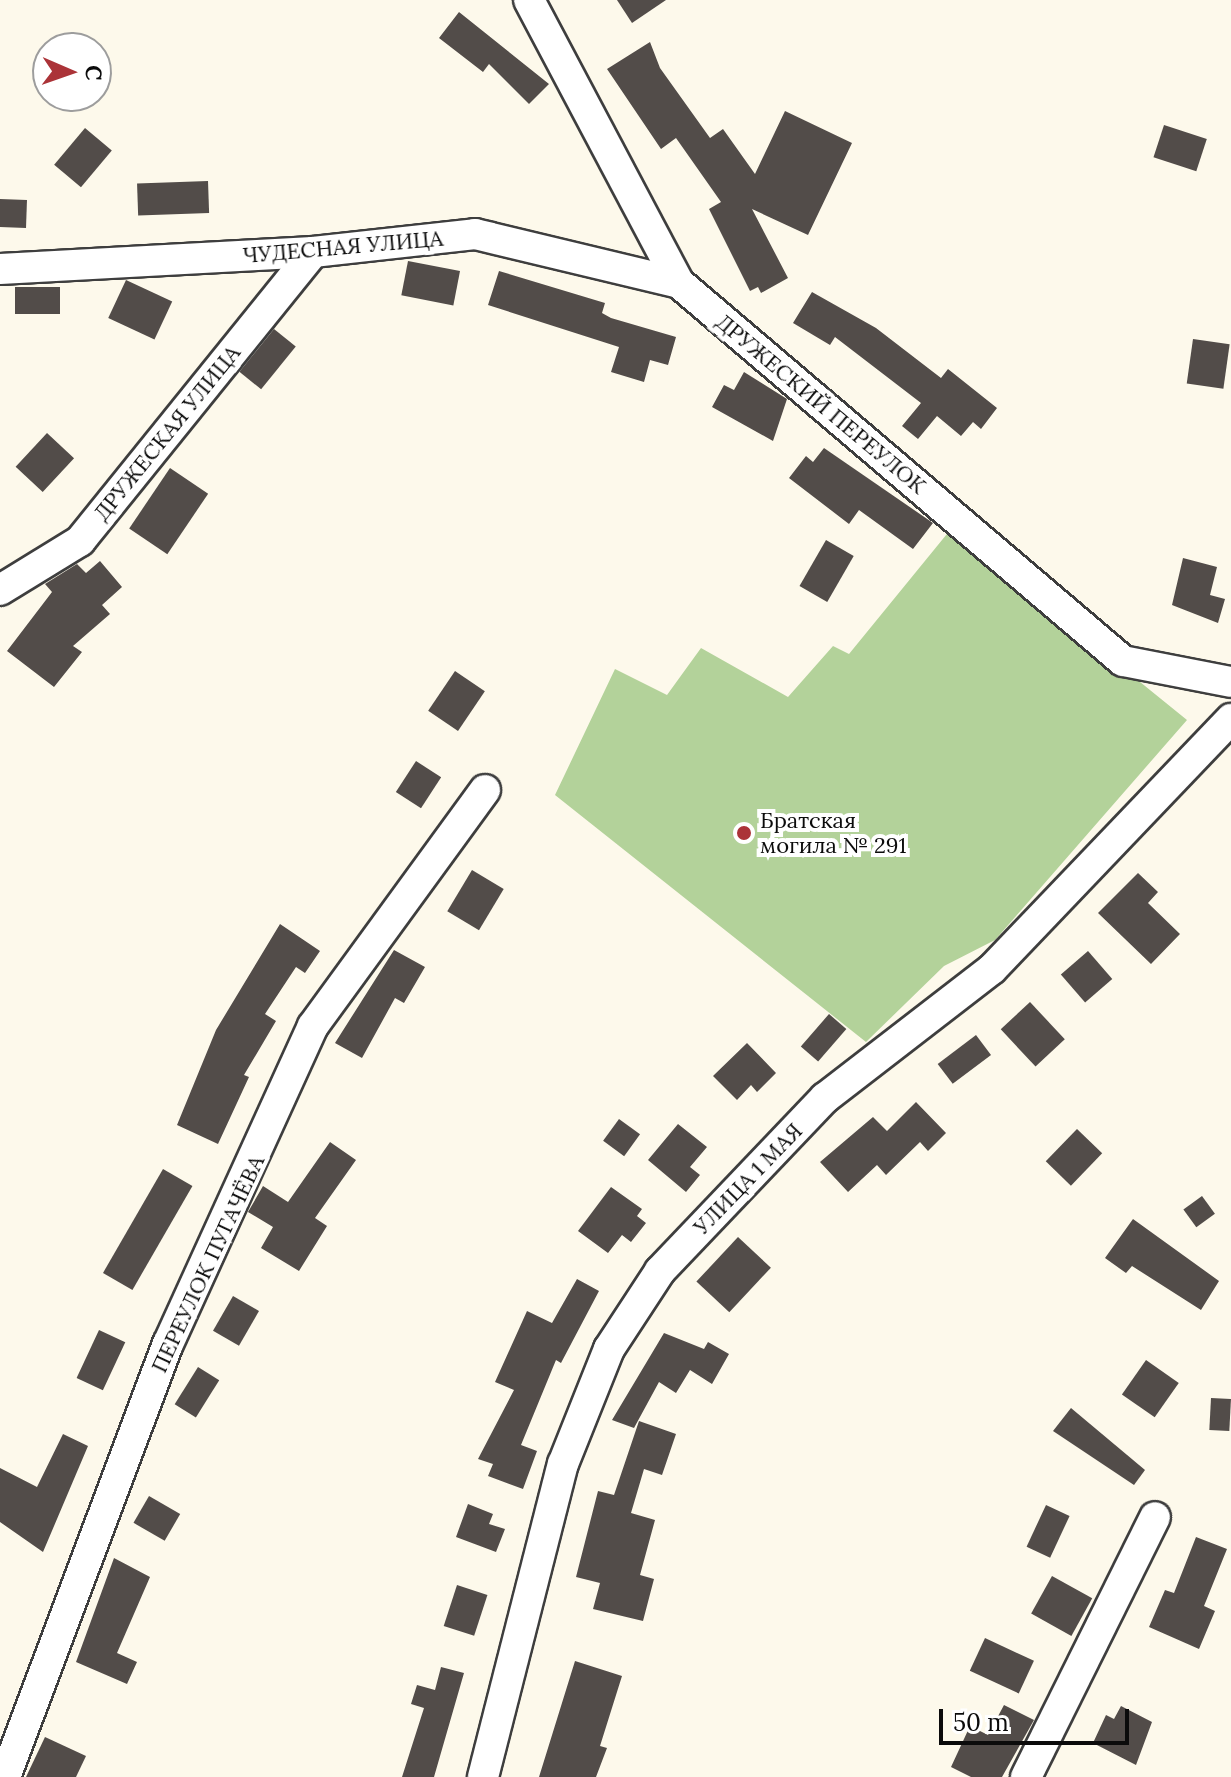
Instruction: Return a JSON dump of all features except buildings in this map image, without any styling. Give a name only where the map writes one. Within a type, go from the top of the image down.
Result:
[{"type":"street","name":"ДРУЖЕСКИЙ ПЕРЕУЛОК","points":[[529,0],[679,283],[1123,661],[1231,682]]},
{"type":"street","name":"ЧУДЕСНАЯ УЛИЦА","points":[[0,269],[313,252],[475,234],[679,283]]},
{"type":"street","name":"ДРУЖЕСКАЯ УЛИЦА","points":[[0,590],[80,541],[313,252]]},
{"type":"street","name":"УЛИЦА 1 МАЯ","points":[[483,1777],[563,1464],[609,1349],[660,1271],[825,1098],[992,969],[1231,719]]},
{"type":"street","name":"ПЕРЕУЛОК ПУГАЧЁВА","points":[[5,1777],[168,1344],[313,1026],[485,790]]},
{"type":"street","points":[[1026,1777],[1155,1517]]},
{"type":"green space","points":[[951,529],[1187,720],[995,940],[944,966],[866,1042],[555,795],[615,669],[667,695],[701,648],[788,697],[833,646],[849,654]]},
{"type":"place","name":"Братская могила № 291","points":[[744,833]]}]
